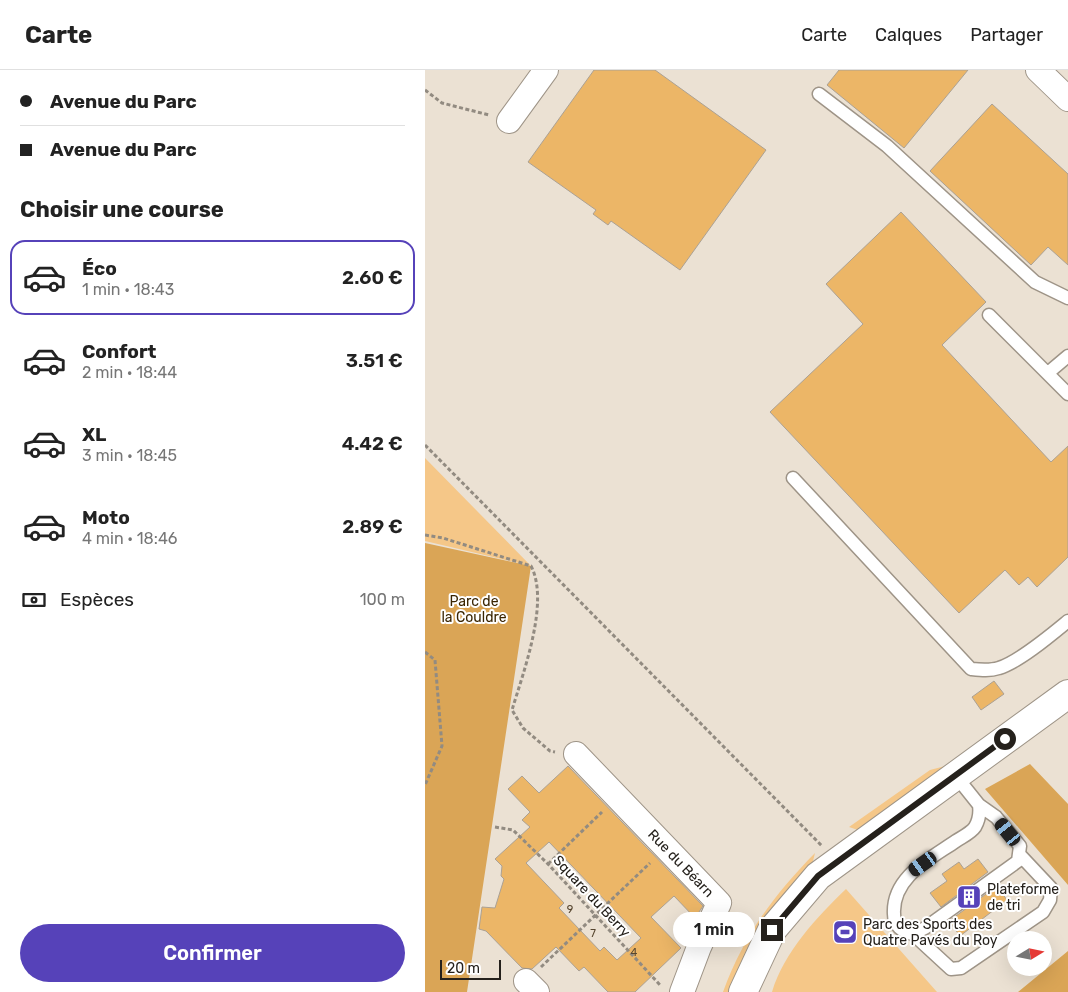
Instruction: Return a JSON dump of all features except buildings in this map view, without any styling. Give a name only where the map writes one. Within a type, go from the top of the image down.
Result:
[{"type":"street","points":[[509,121],[546,70]]},
{"type":"street","points":[[1038,70],[1068,99]]},
{"type":"street","points":[[743,992],[772,930],[818,876],[836,861],[1068,694]]},
{"type":"street","name":"Rue du Béarn","points":[[576,754],[719,903],[699,946],[682,992]]},
{"type":"lane","points":[[819,94],[887,146],[1035,282],[1068,298]]},
{"type":"lane","points":[[989,315],[1049,372],[1068,394]]},
{"type":"lane","points":[[1049,372],[1068,356]]},
{"type":"lane","points":[[793,478],[971,669],[1001,668],[1038,644],[1068,621]]},
{"type":"lane","points":[[913,934],[1017,861],[1020,855],[1020,846],[996,817],[979,805],[955,775]]},
{"type":"lane","points":[[979,805],[980,814],[974,828],[910,873],[893,904],[895,923],[904,932],[913,934],[951,969],[961,968],[1043,912],[1050,900],[1051,888],[1020,855]]},
{"type":"path","points":[[425,90],[442,103],[509,121]]},
{"type":"path","points":[[425,445],[836,861]]},
{"type":"path","points":[[425,535],[443,538],[531,566],[535,574],[538,603],[526,663],[512,710],[523,728],[550,751],[576,754]]},
{"type":"path","points":[[425,652],[435,660],[442,746],[425,786]]},
{"type":"path","points":[[548,864],[617,797]]},
{"type":"path","name":"Square du Berry","points":[[495,827],[513,830],[548,864],[666,992]]},
{"type":"path","points":[[531,987],[595,916],[666,848]]},
{"type":"shaded area","points":[[425,458],[531,566],[425,541]]},
{"type":"shaded area","points":[[949,765],[858,830],[849,827],[930,770]]},
{"type":"shaded area","points":[[815,853],[812,865],[732,992],[723,992],[740,952],[761,917],[786,885]]},
{"type":"shaded area","name":"Parc des Sports des Quatre Pavés du Roy","points":[[846,889],[937,992],[772,992],[777,977],[793,949],[813,923]]},
{"type":"green space","name":"Parc de la Couldre","points":[[425,543],[531,566],[467,992],[425,992]]},
{"type":"green space","points":[[1030,764],[1068,804],[1068,885],[985,789]]},
{"type":"green space","points":[[1068,951],[1068,992],[1018,992],[1038,976],[1053,976],[1053,963]]},
{"type":"place","name":"Plateforme de tri","points":[[969,897]]},
{"type":"place","name":"Parc des Sports des Quatre Pavés du Roy","points":[[845,932]]},
{"type":"route","points":[[772,930],[793,903],[818,876],[841,856],[1005,739]]}]
